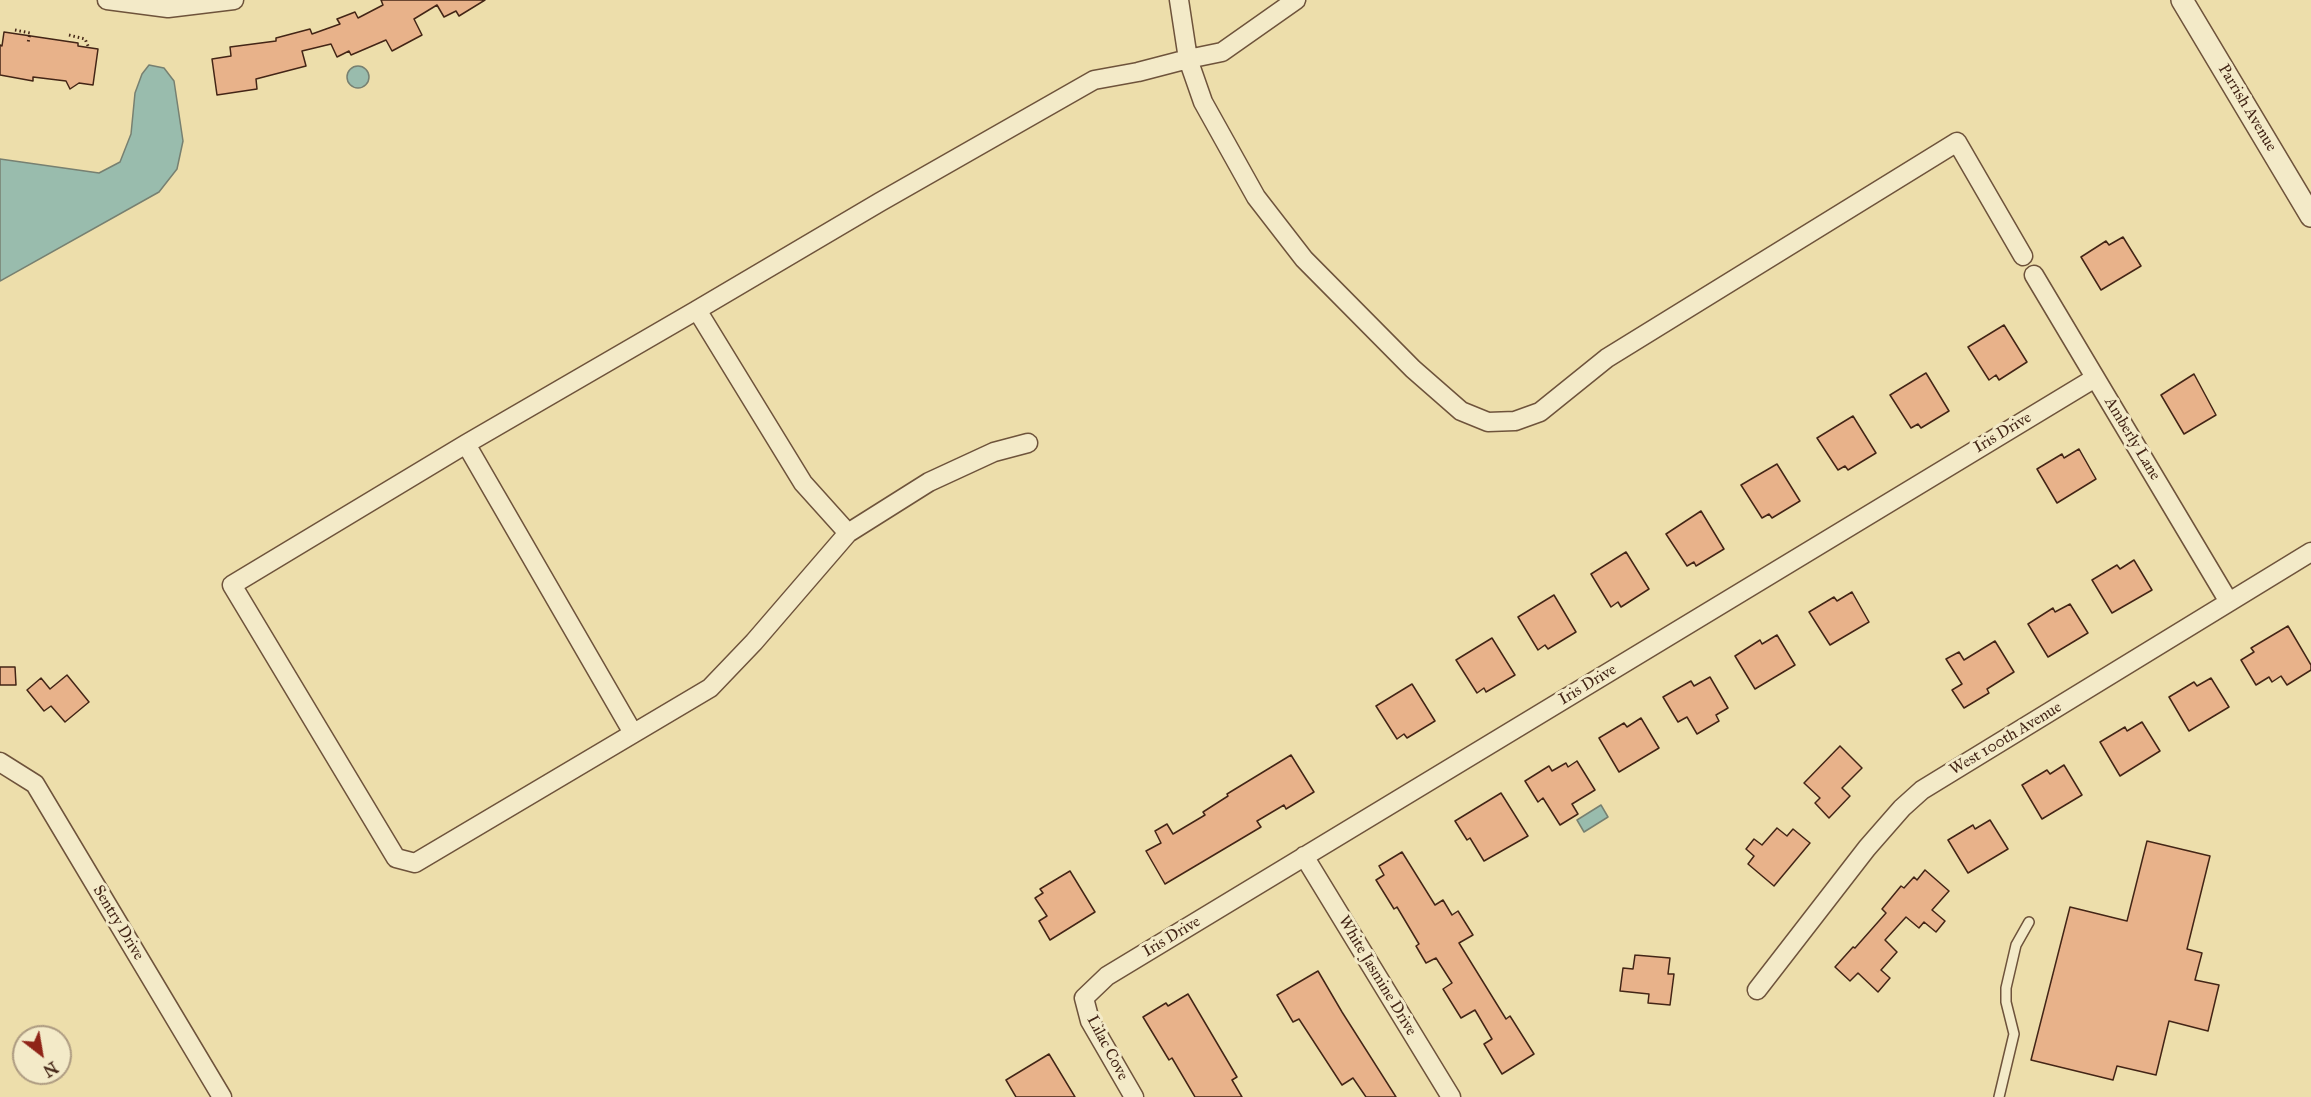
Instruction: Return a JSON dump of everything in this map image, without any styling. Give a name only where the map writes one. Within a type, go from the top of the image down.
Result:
[{"type":"street","points":[[107,0],[168,8],[234,0]]},
{"type":"street","points":[[1179,0],[1188,59],[1203,102],[1256,197],[1304,259],[1413,369],[1461,411],[1488,422],[1515,421],[1540,412],[1607,358],[1957,142],[2023,256]]},
{"type":"street","points":[[1028,443],[994,452],[929,483],[848,533],[754,642],[710,688],[415,862],[396,858],[232,585],[465,444],[1094,80],[1222,52],[1296,0]]},
{"type":"street","name":"Parrish Avenue","points":[[2182,0],[2311,216]]},
{"type":"street","name":"Amberly Lane","points":[[2034,275],[2229,602]]},
{"type":"street","points":[[697,310],[803,483],[848,533]]},
{"type":"street","name":"Iris Drive","points":[[1084,998],[1107,976],[2095,378]]},
{"type":"street","points":[[465,444],[633,733]]},
{"type":"street","name":"West 100th Avenue","points":[[1757,990],[1868,848],[1902,808],[1922,790],[2311,552]]},
{"type":"street","name":"Sentry Drive","points":[[0,762],[35,784],[222,1097]]},
{"type":"street","name":"White Jasmine Drive","points":[[1304,856],[1451,1097]]},
{"type":"street","name":"Lilac Cove","points":[[1084,998],[1090,1021],[1134,1097]]},
{"type":"lane","points":[[1999,1097],[2014,1034],[2006,1002],[2006,988],[2016,945],[2029,922]]},
{"type":"path","points":[[15,30],[30,33],[28,44]]},
{"type":"path","points":[[69,35],[85,39],[89,48]]},
{"type":"shaded area","points":[[149,65],[164,68],[174,81],[183,141],[177,169],[159,192],[0,281],[0,159],[99,173],[120,162],[131,134],[135,93],[142,74]]},
{"type":"shaded area","points":[[354,66],[362,66],[369,73],[369,81],[362,88],[354,88],[347,81],[347,73]]},
{"type":"shaded area","points":[[1601,805],[1608,817],[1584,832],[1577,820]]},
{"type":"building","points":[[381,0],[485,0],[459,16],[456,11],[444,17],[437,5],[414,19],[422,35],[392,51],[386,40],[351,55],[349,51],[337,57],[331,44],[302,51],[306,66],[256,79],[257,89],[217,95],[212,59],[231,56],[230,47],[276,41],[276,38],[310,29],[312,34],[340,24],[337,19],[355,12],[358,18],[383,5]]},
{"type":"building","points":[[4,32],[78,43],[78,46],[98,49],[93,85],[79,83],[70,89],[66,81],[33,77],[33,81],[0,75],[0,45],[2,46]]},
{"type":"building","points":[[2123,237],[2141,266],[2101,290],[2081,257],[2106,241],[2109,245]]},
{"type":"building","points":[[2004,325],[2027,362],[1999,380],[1996,375],[1989,380],[1968,347]]},
{"type":"building","points":[[1926,373],[1949,411],[1921,428],[1918,424],[1911,428],[1890,395]]},
{"type":"building","points":[[2194,374],[2216,415],[2184,434],[2161,395]]},
{"type":"building","points":[[1853,416],[1876,453],[1848,470],[1845,466],[1838,470],[1817,438]]},
{"type":"building","points":[[2079,449],[2096,479],[2057,503],[2037,469],[2062,454],[2064,458]]},
{"type":"building","points":[[1777,464],[1800,501],[1772,518],[1769,514],[1762,518],[1741,485]]},
{"type":"building","points":[[1701,511],[1724,549],[1696,566],[1694,562],[1687,566],[1666,534]]},
{"type":"building","points":[[1626,552],[1649,589],[1621,607],[1618,602],[1611,607],[1591,574]]},
{"type":"building","points":[[2134,560],[2152,590],[2112,613],[2092,580],[2117,565],[2120,569]]},
{"type":"building","points":[[1852,592],[1869,622],[1830,645],[1809,612],[1834,597],[1837,601]]},
{"type":"building","points":[[1554,595],[1576,632],[1548,649],[1545,645],[1538,650],[1518,617]]},
{"type":"building","points":[[2070,604],[2088,633],[2048,657],[2028,624],[2053,608],[2055,612]]},
{"type":"building","points":[[2288,626],[2311,665],[2311,670],[2287,685],[2281,676],[2272,682],[2269,677],[2256,685],[2241,660],[2254,652],[2251,648]]},
{"type":"building","points":[[1777,635],[1795,665],[1755,689],[1735,656],[1760,640],[1762,644]]},
{"type":"building","points":[[1492,638],[1515,675],[1486,692],[1484,688],[1477,693],[1456,660]]},
{"type":"building","points":[[1995,641],[2014,672],[1987,689],[1989,693],[1964,708],[1952,690],[1962,684],[1946,659],[1959,652],[1964,660]]},
{"type":"building","points":[[0,667],[15,667],[16,685],[0,685]]},
{"type":"building","points":[[67,675],[89,702],[65,722],[51,706],[44,711],[27,690],[41,678],[50,689]]},
{"type":"building","points":[[1710,677],[1728,708],[1716,715],[1719,721],[1697,734],[1687,717],[1678,722],[1663,697],[1691,681],[1694,686]]},
{"type":"building","points":[[2211,678],[2229,707],[2189,731],[2169,697],[2194,682],[2197,686]]},
{"type":"building","points":[[1412,684],[1435,721],[1407,738],[1404,734],[1397,739],[1376,706]]},
{"type":"building","points":[[1641,718],[1659,748],[1619,772],[1599,738],[1624,723],[1627,727]]},
{"type":"building","points":[[2142,722],[2160,751],[2120,776],[2100,742],[2125,727],[2127,731]]},
{"type":"building","points":[[1840,746],[1862,768],[1842,788],[1850,796],[1829,818],[1815,803],[1820,798],[1804,783]]},
{"type":"building","points":[[1291,755],[1314,792],[1286,809],[1284,805],[1257,821],[1261,827],[1165,884],[1146,851],[1161,843],[1155,831],[1167,824],[1173,834],[1205,815],[1203,812],[1228,796],[1227,794]]},
{"type":"building","points":[[1577,761],[1595,790],[1572,804],[1578,814],[1560,825],[1543,798],[1538,802],[1525,781],[1549,766],[1552,771],[1566,763],[1568,767]]},
{"type":"building","points":[[2064,765],[2082,795],[2042,819],[2022,785],[2047,770],[2050,774]]},
{"type":"building","points":[[1501,793],[1528,836],[1484,861],[1470,838],[1467,840],[1455,821]]},
{"type":"building","points":[[1990,820],[2008,849],[1968,873],[1948,840],[1973,825],[1975,829]]},
{"type":"building","points":[[1777,828],[1787,836],[1793,829],[1810,843],[1774,886],[1748,864],[1754,856],[1746,849],[1754,839],[1762,845]]},
{"type":"building","points":[[2147,841],[2210,856],[2187,949],[2202,953],[2195,980],[2219,985],[2208,1031],[2169,1021],[2156,1075],[2117,1066],[2113,1080],[2031,1060],[2070,907],[2127,921]]},
{"type":"building","points":[[1402,852],[1435,905],[1443,900],[1452,915],[1458,911],[1473,935],[1459,943],[1506,1019],[1510,1016],[1534,1054],[1502,1074],[1484,1044],[1492,1039],[1475,1010],[1461,1018],[1443,989],[1452,983],[1436,958],[1426,963],[1416,946],[1419,944],[1397,907],[1394,909],[1376,880],[1384,875],[1379,866]]},
{"type":"building","points":[[1925,870],[1949,891],[1932,910],[1945,921],[1936,932],[1924,922],[1919,928],[1906,917],[1885,940],[1897,952],[1881,970],[1890,978],[1878,992],[1858,973],[1850,981],[1835,967],[1886,913],[1882,909],[1901,886],[1904,888],[1914,877],[1917,880]]},
{"type":"building","points":[[1070,871],[1095,912],[1050,940],[1039,921],[1047,916],[1035,898],[1043,893],[1040,889]]},
{"type":"building","points":[[1635,955],[1670,958],[1668,974],[1674,974],[1670,1005],[1648,1003],[1649,994],[1620,991],[1623,968],[1633,969]]},
{"type":"building","points":[[1318,971],[1396,1097],[1366,1097],[1353,1078],[1342,1085],[1299,1019],[1293,1022],[1277,995]]},
{"type":"building","points":[[1188,994],[1237,1077],[1232,1080],[1242,1097],[1195,1097],[1172,1058],[1169,1060],[1143,1017],[1166,1003],[1168,1006]]},
{"type":"building","points":[[1049,1054],[1075,1097],[1016,1097],[1006,1080]]}]
